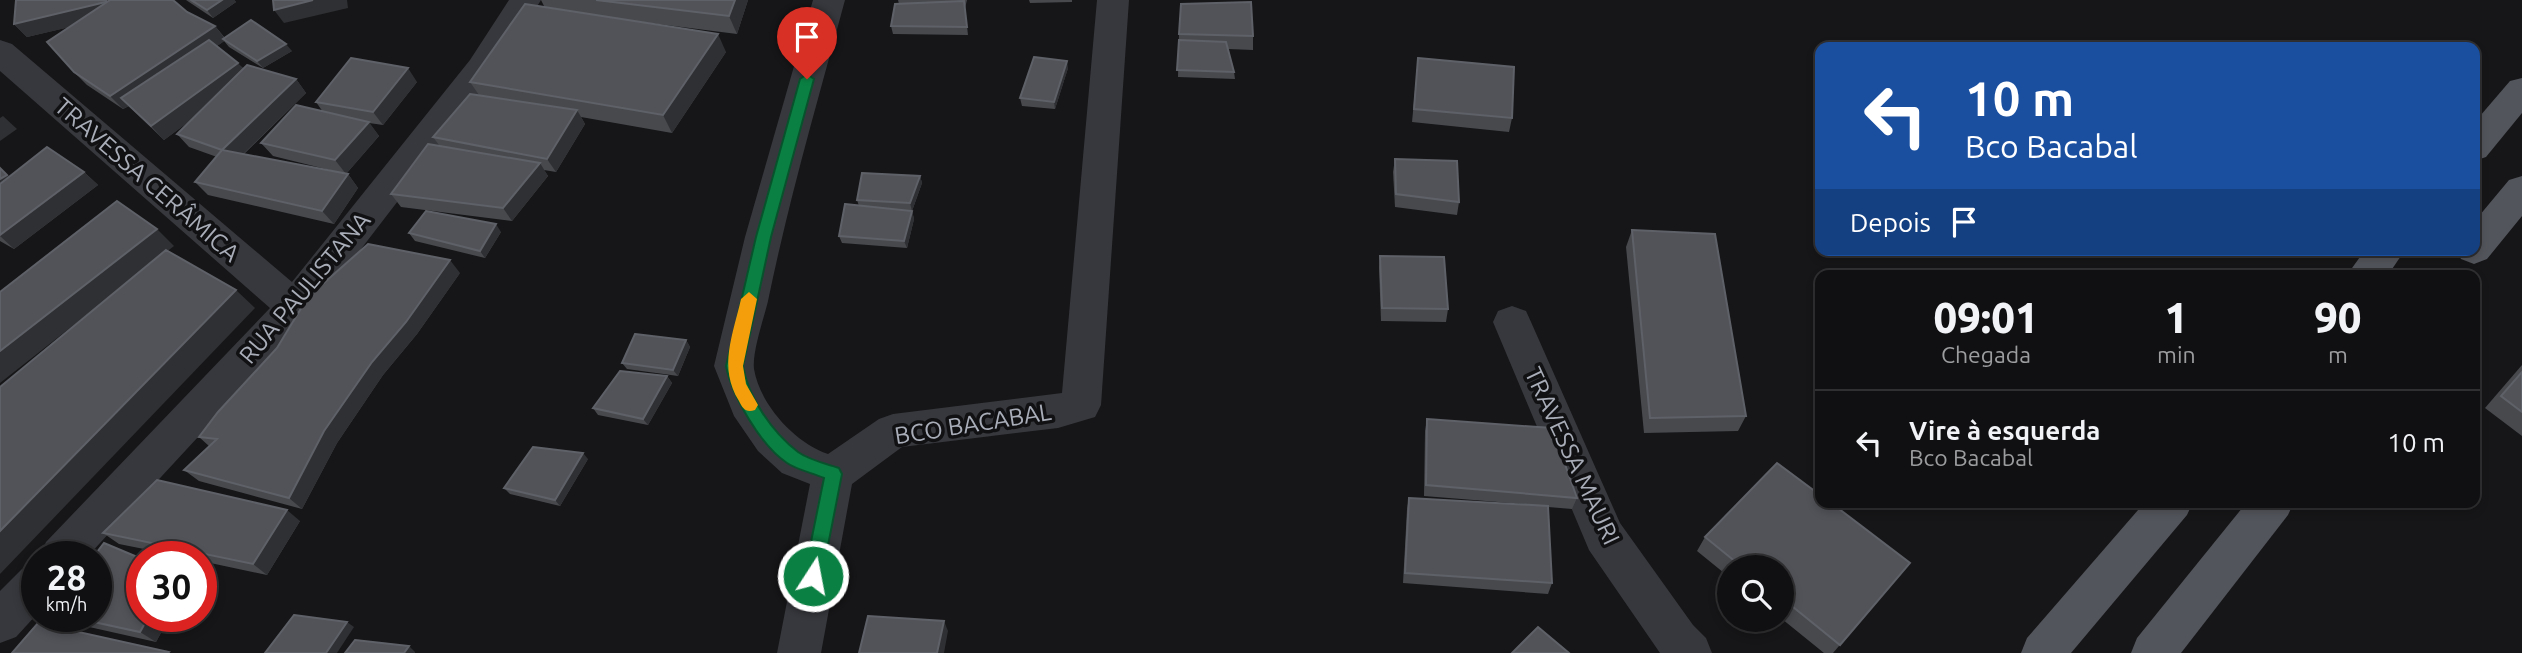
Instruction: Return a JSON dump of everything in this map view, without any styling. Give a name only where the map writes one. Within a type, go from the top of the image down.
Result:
[{"type":"main road","points":[[2480,141],[2522,90]]},
{"type":"main road","points":[[2480,244],[2516,207]]},
{"type":"main road","points":[[2370,270],[2382,256]]},
{"type":"main road","points":[[2458,270],[2469,256]]},
{"type":"main road","points":[[2043,653],[2167,508]]},
{"type":"main road","points":[[2153,653],[2268,508]]},
{"type":"street","name":"RUA PAULISTANA","points":[[75,541],[295,307],[482,68],[525,0]]},
{"type":"street","points":[[799,653],[833,474],[793,458],[761,424],[738,385],[734,366],[763,237],[829,0]]},
{"type":"street","name":"BCO BACABAL","points":[[833,474],[893,432],[1058,411],[1081,405],[1113,0]]},
{"type":"street","name":"TRAVESSA CERÂMICA","points":[[0,52],[295,307]]},
{"type":"street","name":"TRAVESSA MAURI","points":[[1512,322],[1604,536],[1676,640],[1690,653]]},
{"type":"street","points":[[0,622],[21,600]]},
{"type":"building","points":[[16,0],[106,0],[106,2],[14,24]]},
{"type":"building","points":[[110,0],[173,0],[187,12],[215,26],[110,96],[74,72],[47,42]]},
{"type":"building","points":[[191,0],[222,0],[207,10]]},
{"type":"building","points":[[273,0],[313,0],[274,10]]},
{"type":"building","points":[[596,0],[735,0],[729,16]]},
{"type":"building","points":[[964,1],[967,27],[891,26],[895,4]]},
{"type":"building","points":[[1251,2],[1253,36],[1179,34],[1181,4]]},
{"type":"building","points":[[525,4],[718,34],[663,115],[470,82]]},
{"type":"building","points":[[251,20],[286,44],[257,61],[223,39]]},
{"type":"building","points":[[209,40],[238,63],[151,126],[121,98]]},
{"type":"building","points":[[1179,40],[1226,42],[1234,72],[1177,70]]},
{"type":"building","points":[[1034,57],[1067,61],[1054,102],[1020,98]]},
{"type":"building","points":[[351,58],[408,68],[373,112],[316,102]]},
{"type":"building","points":[[1418,58],[1514,67],[1512,118],[1414,109]]},
{"type":"building","points":[[247,65],[296,79],[222,150],[177,134]]},
{"type":"building","points":[[470,94],[577,110],[547,159],[433,137]]},
{"type":"building","points":[[296,105],[369,122],[335,160],[261,143]]},
{"type":"building","points":[[428,144],[540,163],[503,208],[391,194]]},
{"type":"building","points":[[47,147],[84,172],[0,235],[0,184]]},
{"type":"building","points":[[222,150],[348,174],[322,211],[195,182]]},
{"type":"building","points":[[1395,159],[1457,161],[1459,202],[1396,194]]},
{"type":"building","points":[[0,168],[7,175],[0,179]]},
{"type":"building","points":[[862,173],[920,176],[910,203],[857,200]]},
{"type":"building","points":[[117,201],[157,229],[0,351],[0,292]]},
{"type":"building","points":[[845,204],[912,211],[904,241],[839,236]]},
{"type":"building","points":[[426,211],[496,224],[480,251],[409,233]]},
{"type":"building","points":[[1632,230],[1715,234],[1746,416],[1650,418]]},
{"type":"building","points":[[368,244],[450,260],[406,322],[372,362],[324,431],[289,498],[184,470],[217,439],[199,437],[218,412],[277,348],[308,297]]},
{"type":"building","points":[[166,250],[236,290],[0,531],[0,387]]},
{"type":"building","points":[[1380,256],[1444,257],[1448,309],[1382,308]]},
{"type":"building","points":[[635,334],[686,340],[673,370],[622,363]]},
{"type":"building","points":[[620,371],[667,376],[643,419],[593,408]]},
{"type":"building","points":[[2522,372],[2522,412],[2501,396]]},
{"type":"building","points":[[1427,419],[1552,428],[1577,498],[1426,485]]},
{"type":"building","points":[[533,447],[583,453],[555,500],[504,488]]},
{"type":"building","points":[[1777,463],[1815,491],[1815,508],[1838,508],[1910,563],[1840,645],[1794,608],[1794,555],[1727,555],[1705,537]]},
{"type":"building","points":[[157,480],[287,510],[253,564],[217,557],[217,541],[142,541],[103,533]]},
{"type":"building","points":[[1409,498],[1548,506],[1552,583],[1405,573]]},
{"type":"building","points":[[112,546],[126,552],[126,629],[112,626]]},
{"type":"building","points":[[294,615],[347,622],[326,653],[265,653]]},
{"type":"building","points":[[868,616],[944,621],[937,653],[859,653]]},
{"type":"building","points":[[1538,627],[1569,653],[1512,653]]},
{"type":"building","points":[[30,632],[79,632],[169,652],[168,653],[12,653]]},
{"type":"building","points":[[355,640],[409,646],[404,653],[345,653]]},
{"type":"slow traffic","points":[[749,299],[734,366],[738,385],[750,405]]},
{"type":"route","points":[[807,79],[763,237],[734,366],[738,385],[761,424],[793,458],[833,474],[813,576]]}]
